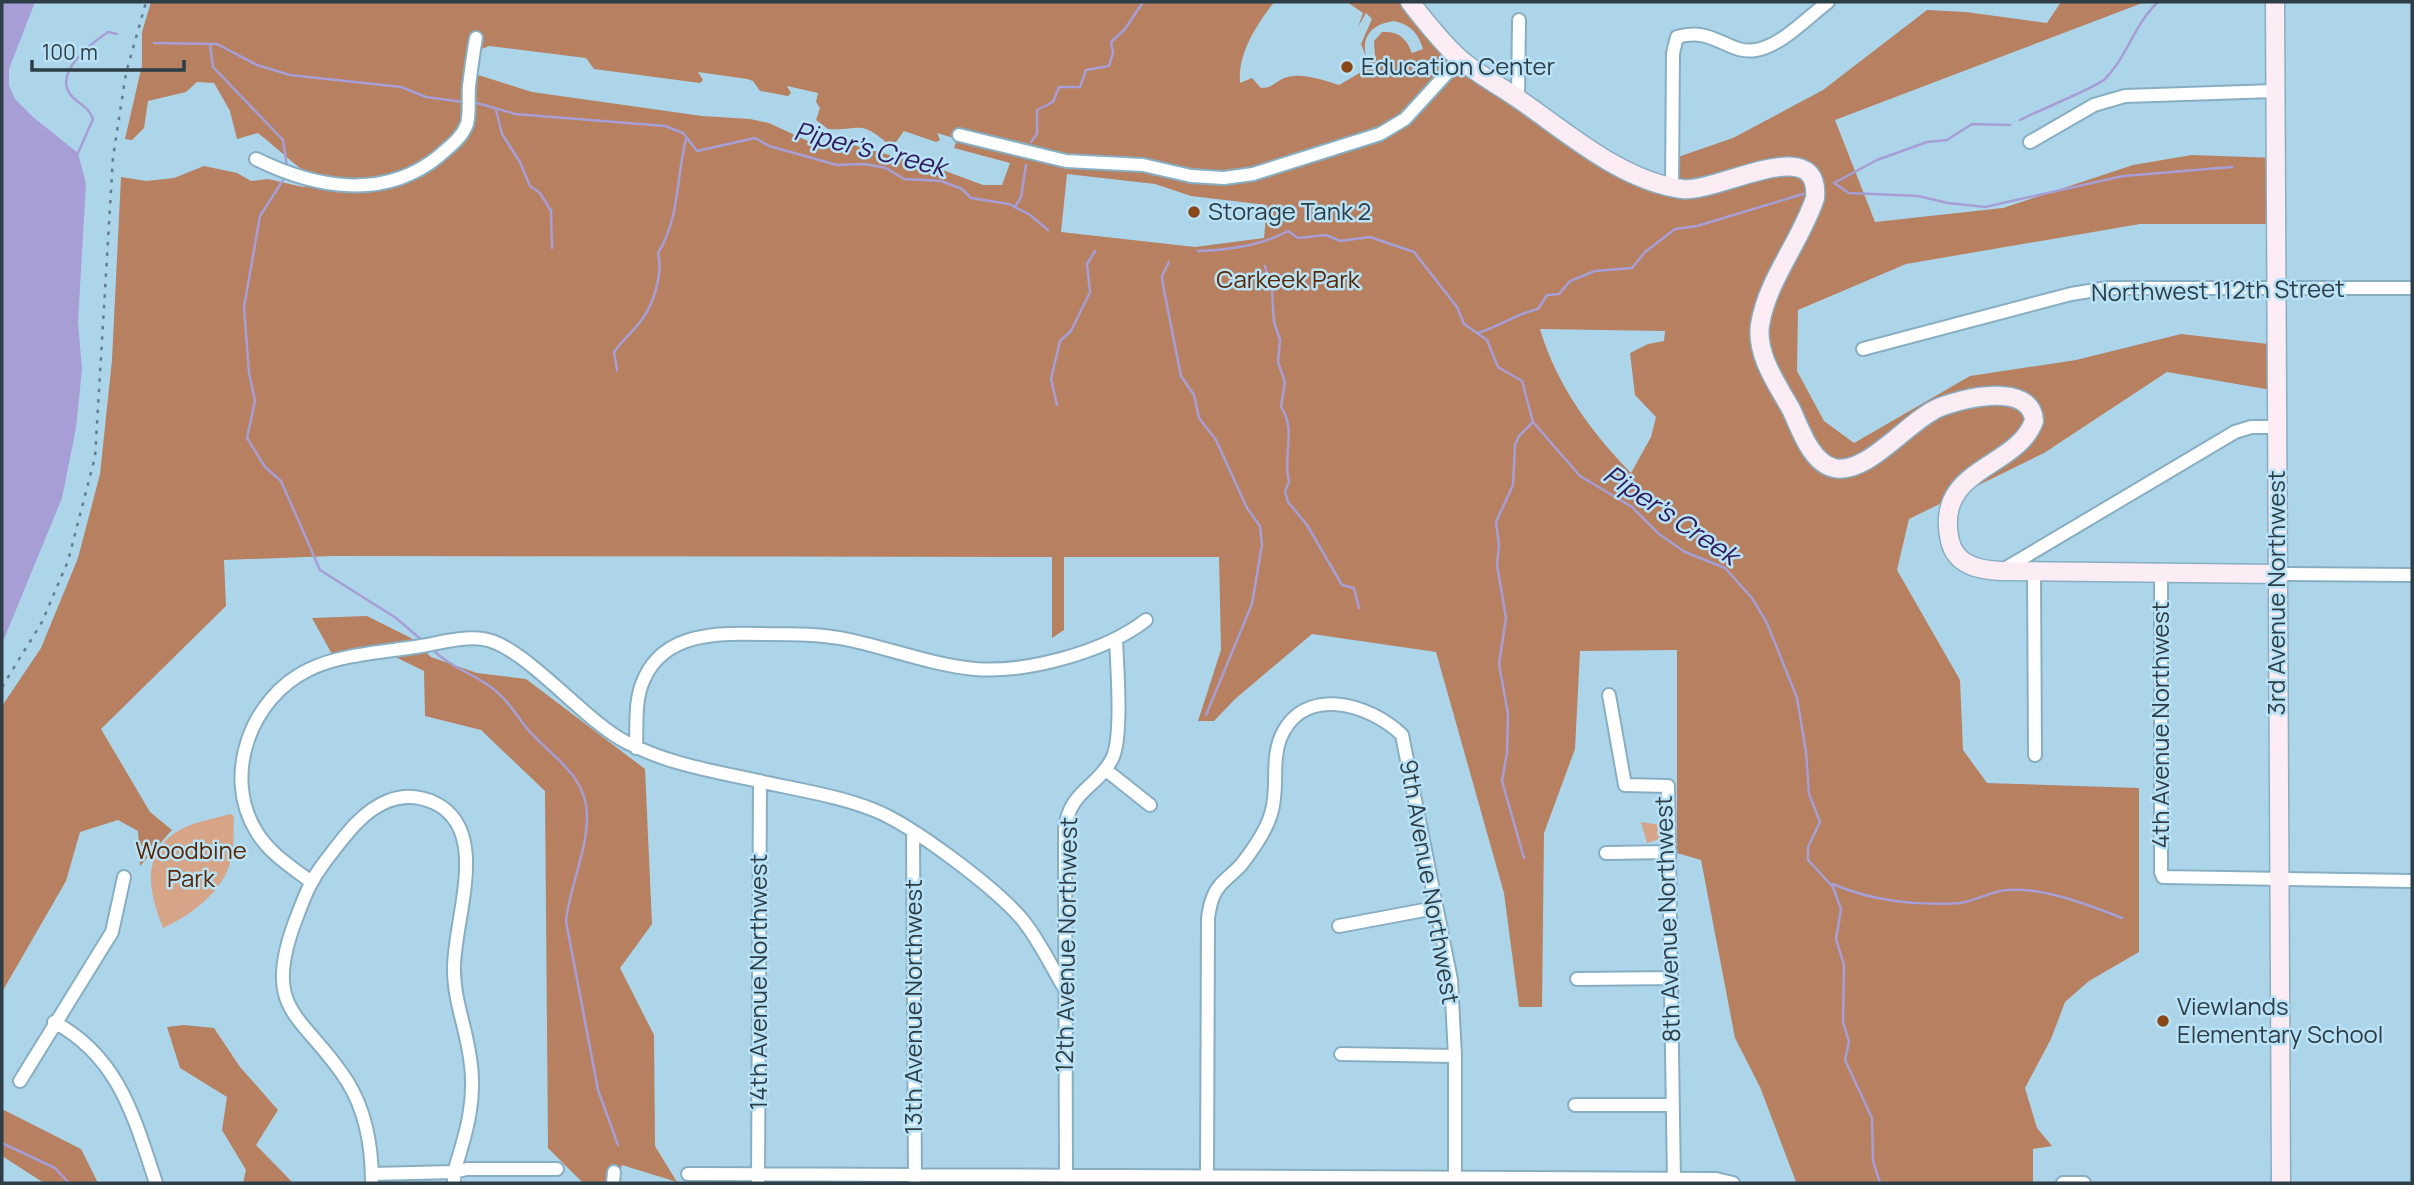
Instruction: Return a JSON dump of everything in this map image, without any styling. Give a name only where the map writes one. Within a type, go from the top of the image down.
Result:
[{"type":"street","points":[[1410,2],[1460,59],[1606,159],[1672,188],[1710,188],[1779,165],[1803,170],[1812,178],[1815,198],[1768,299],[1760,338],[1770,370],[1817,457],[1838,469],[1854,466],[1878,452],[1920,419],[1950,404],[2008,396],[2028,404],[2033,414],[2030,430],[2012,448],[1966,480],[1952,506],[1949,533],[1952,546],[1959,558],[1977,569],[2412,575]]},
{"type":"street","points":[[1672,188],[1673,53],[1677,37],[1703,34],[1737,48],[1757,50],[1773,44],[1828,2]]},
{"type":"street","name":"3rd Avenue Northwest","points":[[2275,2],[2281,1183]]},
{"type":"street","points":[[1518,98],[1519,20]]},
{"type":"street","points":[[256,159],[278,170],[330,186],[366,186],[404,176],[434,160],[455,142],[467,124],[476,38]]},
{"type":"street","points":[[959,135],[1066,161],[1143,165],[1191,176],[1224,178],[1253,174],[1380,134],[1405,119],[1460,59]]},
{"type":"street","points":[[2030,142],[2094,105],[2125,96],[2275,92]]},
{"type":"street","name":"Northwest 112th Street","points":[[1863,349],[2095,290],[2412,288]]},
{"type":"street","points":[[2001,571],[2235,432],[2251,427],[2277,427]]},
{"type":"street","points":[[2034,571],[2035,755]]},
{"type":"street","name":"4th Avenue Northwest","points":[[2161,573],[2163,877],[2279,879]]},
{"type":"street","points":[[636,748],[638,701],[647,672],[670,649],[700,636],[823,636],[955,665],[992,669],[1049,660],[1116,640],[1146,620]]},
{"type":"street","points":[[310,881],[272,852],[250,820],[241,775],[253,725],[283,688],[307,670],[398,650],[480,638],[506,648],[605,729],[636,748],[676,764],[870,808],[913,832],[1021,918],[1063,986]]},
{"type":"street","name":"12th Avenue Northwest","points":[[1066,1179],[1063,986],[1066,949],[1066,820],[1072,803],[1106,770],[1117,741],[1116,640]]},
{"type":"street","name":"8th Avenue Northwest","points":[[1609,695],[1625,785],[1668,786],[1674,1182]]},
{"type":"street","name":"9th Avenue Northwest","points":[[1207,1176],[1208,918],[1213,896],[1223,881],[1240,866],[1272,814],[1276,754],[1289,723],[1305,710],[1324,703],[1347,705],[1371,712],[1402,735],[1451,980],[1455,1055],[1455,1176]]},
{"type":"street","points":[[1106,770],[1150,806]]},
{"type":"street","name":"14th Avenue Northwest","points":[[758,1179],[760,781]]},
{"type":"street","points":[[454,1178],[473,1100],[470,1057],[453,967],[466,846],[455,817],[433,802],[419,798],[399,798],[373,809],[349,831],[310,881],[286,946],[283,984],[295,1016],[337,1067],[356,1097],[366,1126],[372,1179],[454,1178],[467,1169],[557,1169]]},
{"type":"street","name":"13th Avenue Northwest","points":[[913,832],[915,1179]]},
{"type":"street","points":[[1606,853],[1670,852]]},
{"type":"street","points":[[20,1081],[112,932],[124,877]]},
{"type":"street","points":[[2279,879],[2412,881]]},
{"type":"street","points":[[1339,926],[1436,908]]},
{"type":"street","points":[[1577,979],[1671,978]]},
{"type":"street","points":[[54,1022],[78,1035],[111,1071],[130,1108],[156,1183]]},
{"type":"street","points":[[1341,1054],[1455,1055]]},
{"type":"street","points":[[1575,1105],[1673,1105]]},
{"type":"street","points":[[688,1174],[758,1179],[1179,1179],[1207,1176],[1371,1181],[1455,1176],[1519,1181],[1674,1182],[1716,1179],[1733,1183]]},
{"type":"street","points":[[2063,1183],[2084,1183]]},
{"type":"green space","name":"Carkeek Park","points":[[151,2],[1274,2],[1249,40],[1242,61],[1240,83],[1252,78],[1261,88],[1295,76],[1339,85],[1370,67],[1366,57],[1361,44],[1372,19],[1366,13],[1358,27],[1363,13],[1347,2],[1410,2],[1440,38],[1606,159],[1672,188],[1672,159],[1733,138],[1823,90],[1927,10],[1966,12],[2047,23],[2061,2],[2145,2],[1835,120],[1875,222],[2003,208],[2133,165],[2192,155],[2276,158],[2276,224],[2140,224],[1906,264],[1798,310],[1797,371],[1824,421],[1854,443],[1970,376],[2076,360],[2181,334],[2277,345],[2277,391],[2167,372],[2044,453],[1909,519],[1897,570],[1960,680],[1963,750],[1987,783],[2139,788],[2139,952],[2089,981],[2065,1002],[2051,1039],[2025,1088],[2037,1128],[2052,1146],[2033,1149],[2033,1183],[1796,1182],[1760,1087],[1735,1038],[1701,860],[1677,853],[1677,650],[1580,651],[1575,749],[1544,833],[1542,1007],[1519,1007],[1504,893],[1436,652],[1312,634],[1235,699],[1214,721],[1198,721],[1221,650],[1219,557],[1064,557],[1064,630],[1052,638],[1052,557],[333,556],[224,560],[226,606],[101,729],[150,812],[172,830],[140,866],[138,831],[118,820],[80,832],[66,881],[2,992],[2,706],[41,648],[78,558],[100,474],[112,360],[121,177],[146,181],[174,178],[204,166],[237,173],[251,181],[268,179],[303,187],[318,182],[258,133],[237,139],[230,111],[214,83],[197,82],[186,92],[148,101],[144,128],[132,140],[125,139],[142,65],[142,32]],"holes":[[[1394,21],[1413,31],[1423,49],[1412,53],[1401,36],[1382,32],[1374,41],[1375,56],[1366,57],[1365,49],[1370,32],[1380,25]],[[489,46],[586,58],[594,69],[700,83],[703,80],[698,72],[747,79],[753,81],[760,91],[788,96],[791,93],[787,86],[818,93],[816,102],[820,108],[816,120],[828,129],[864,129],[887,143],[896,142],[904,131],[936,142],[940,140],[937,133],[957,139],[954,148],[1010,163],[1002,185],[983,185],[940,169],[853,145],[814,144],[769,123],[750,119],[702,116],[532,92],[475,74],[479,50]],[[1067,174],[1155,184],[1191,196],[1267,205],[1264,238],[1195,247],[1061,232]],[[1540,329],[1665,331],[1664,341],[1648,344],[1630,353],[1635,395],[1656,417],[1651,437],[1631,473],[1602,441],[1576,406],[1555,369]]]},
{"type":"green space","points":[[367,616],[411,638],[431,657],[477,673],[526,679],[645,769],[652,924],[620,968],[654,1035],[655,1146],[677,1182],[622,1165],[617,1183],[583,1183],[548,1148],[545,791],[481,730],[425,716],[424,671],[373,646],[332,654],[312,618]]},
{"type":"green space","name":"Woodbine Park","points":[[230,814],[234,816],[233,849],[227,872],[213,892],[195,909],[163,928],[154,901],[151,875],[158,851],[166,840],[178,831]]},
{"type":"green space","points":[[1641,822],[1661,825],[1660,839],[1647,843]]},
{"type":"green space","points":[[184,1025],[214,1028],[240,1067],[278,1110],[256,1145],[293,1183],[243,1183],[246,1170],[222,1130],[227,1097],[180,1068],[167,1027]]},
{"type":"green space","points":[[2,1109],[81,1149],[98,1183],[44,1183],[2,1156]]},
{"type":"shaded area","points":[[2,2],[35,2],[9,69],[9,85],[15,99],[33,117],[78,153],[86,184],[78,322],[82,369],[76,428],[62,498],[2,644]]},
{"type":"waterway","points":[[1031,142],[1037,134],[1037,110],[1053,102],[1059,87],[1080,87],[1086,70],[1109,66],[1113,53],[1111,42],[1125,29],[1143,2]]},
{"type":"waterway","points":[[2020,120],[2105,79],[2143,20],[2158,2]]},
{"type":"waterway","name":"Piper's Creek","points":[[78,153],[93,119],[70,94],[66,85],[67,76],[77,58],[93,43],[108,32],[117,34]]},
{"type":"waterway","name":"Piper's Creek","points":[[154,43],[217,44],[257,65],[290,75],[401,87],[426,97],[463,102]]},
{"type":"waterway","points":[[210,44],[213,67],[283,140],[287,167]]},
{"type":"waterway","name":"Piper's Creek","points":[[477,103],[515,114],[665,126],[683,133],[697,151],[755,138],[769,146],[837,165],[865,164],[886,168],[904,179],[941,181],[962,189],[971,198],[1009,204],[1030,215],[1048,230]]},
{"type":"waterway","points":[[496,110],[502,134],[520,162],[530,186],[540,193],[551,211],[552,248]]},
{"type":"waterway","points":[[2010,125],[1972,124],[1947,140],[1927,142],[1877,160],[1834,183],[1849,193],[1918,196],[1985,207],[2123,176],[2232,167]]},
{"type":"waterway","points":[[617,370],[614,352],[645,315],[656,289],[658,253],[674,212],[686,139]]},
{"type":"waterway","points":[[1015,207],[1021,197],[1026,165]]},
{"type":"waterway","points":[[285,177],[260,216],[244,307],[249,373],[255,401],[247,438],[265,467],[281,481],[320,570],[396,618],[424,642]]},
{"type":"waterway","points":[[1477,333],[1538,309],[1547,295],[1559,294],[1570,281],[1595,271],[1632,268],[1645,252],[1675,229],[1697,226],[1803,194]]},
{"type":"waterway","name":"Piper's Creek","points":[[1198,251],[1244,246],[1288,231],[1298,238],[1326,235],[1340,241],[1370,237],[1414,252],[1457,307],[1464,324],[1487,340],[1498,367],[1522,381],[1533,422],[1580,476],[1632,507],[1659,534],[1685,552],[1725,568],[1752,598],[1767,623],[1797,698],[1806,752],[1809,794],[1820,822],[1808,847],[1808,860],[1833,887],[1841,909],[1836,939],[1844,965],[1843,1022],[1849,1042],[1845,1060],[1872,1118],[1873,1161],[1880,1183]]},
{"type":"waterway","points":[[1057,405],[1051,379],[1060,341],[1071,331],[1090,292],[1087,264],[1095,251]]},
{"type":"waterway","points":[[1169,262],[1162,276],[1181,376],[1194,395],[1199,418],[1216,440],[1247,508],[1260,526],[1262,545],[1252,604],[1206,715]]},
{"type":"waterway","points":[[1265,266],[1272,292],[1274,322],[1280,340],[1278,362],[1285,382],[1281,407],[1286,416],[1289,434],[1289,482],[1285,491],[1288,502],[1307,525],[1342,585],[1354,588],[1359,608]]},
{"type":"waterway","points":[[1524,858],[1502,781],[1507,753],[1508,714],[1499,664],[1506,618],[1497,565],[1499,545],[1496,522],[1513,485],[1515,445],[1519,436],[1533,422]]},
{"type":"waterway","points":[[432,649],[497,692],[534,736],[565,766],[581,788],[587,816],[586,829],[566,921],[598,1090],[618,1145]]},
{"type":"waterway","points":[[1833,884],[1863,895],[1928,904],[1960,903],[2007,890],[2036,891],[2066,898],[2122,918]]},
{"type":"waterway","points":[[2,1143],[55,1168],[69,1183]]},
{"type":"railway","points":[[2,687],[42,622],[68,561],[95,457],[113,157],[126,73],[146,2]]},
{"type":"place","name":"Education Center","points":[[1347,67]]},
{"type":"place","name":"Storage Tank 2","points":[[1194,212]]},
{"type":"place","name":"Viewlands Elementary School","points":[[2163,1021]]}]
